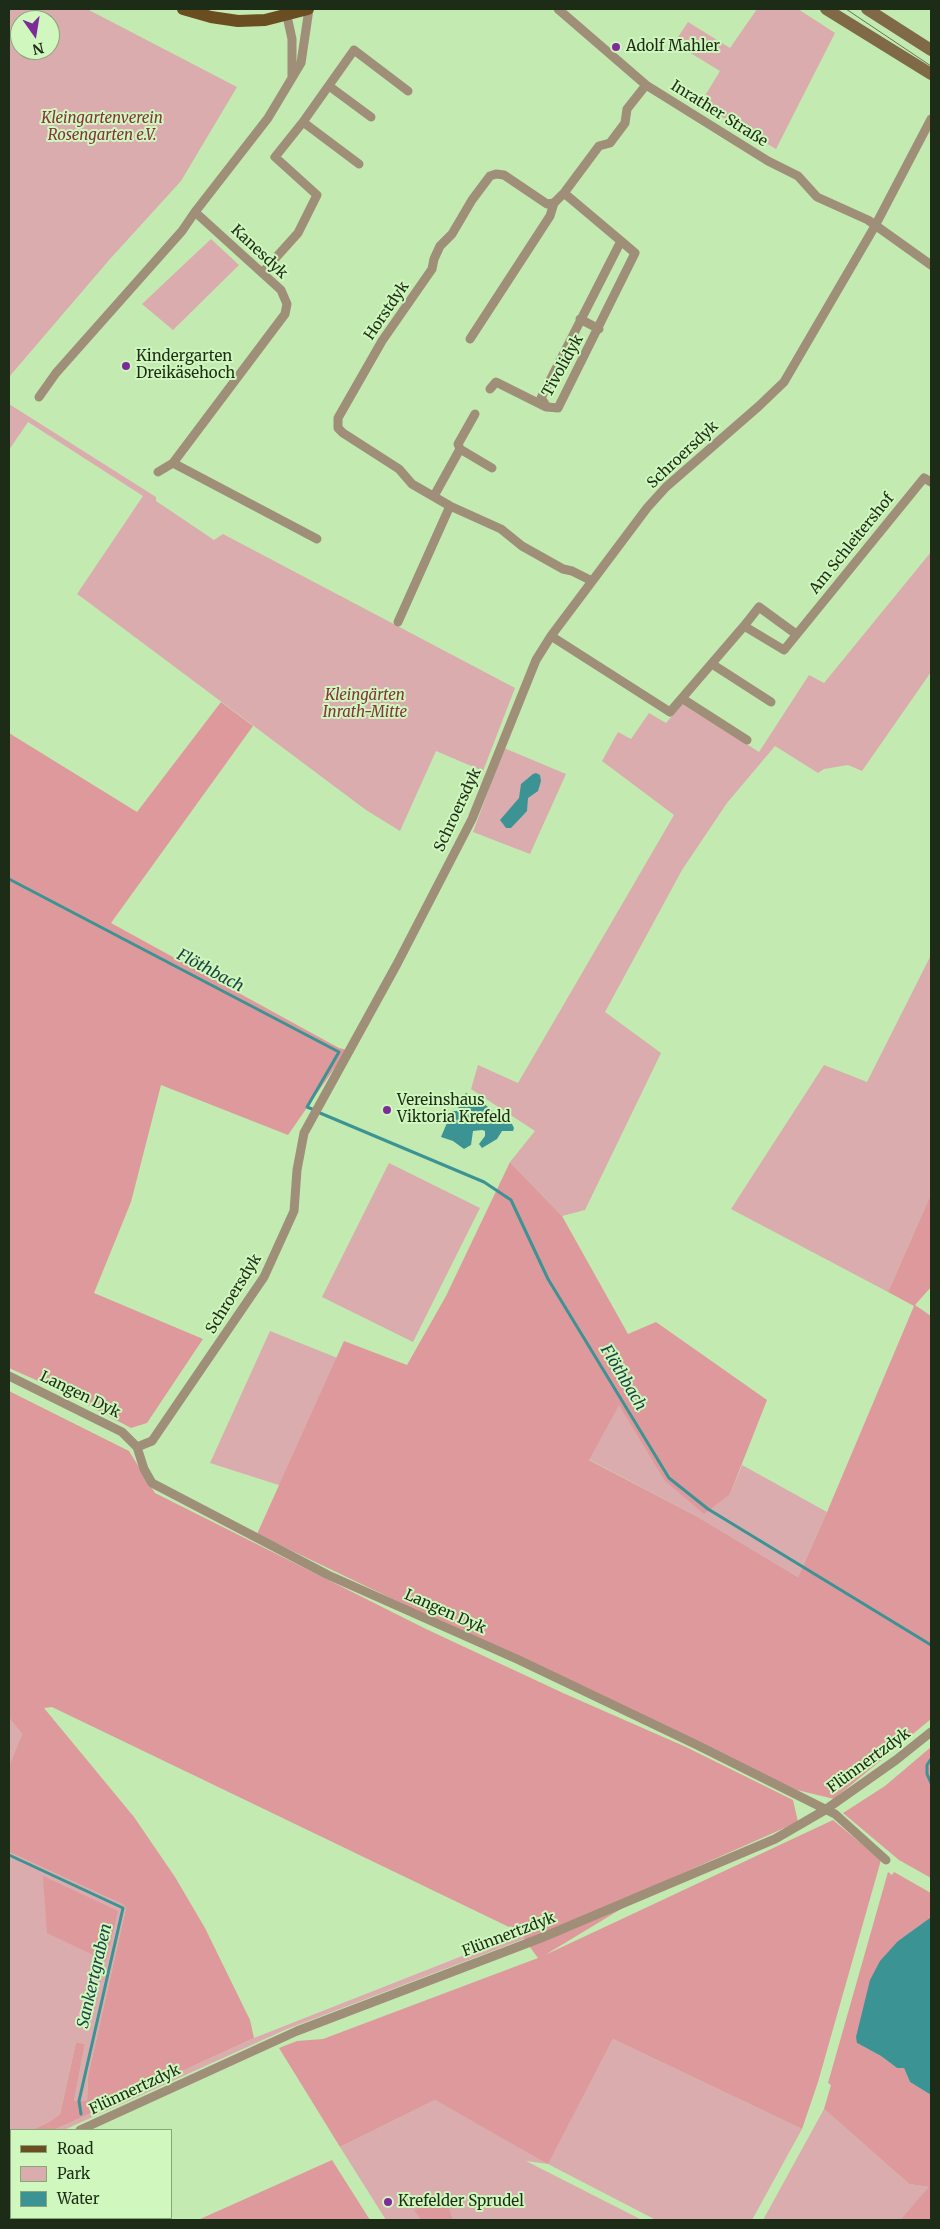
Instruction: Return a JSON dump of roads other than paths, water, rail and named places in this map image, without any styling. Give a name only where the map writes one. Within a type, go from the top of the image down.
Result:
[{"type":"main road","points":[[183,9],[211,17],[238,21],[266,20],[288,12],[308,9]]},
{"type":"street","points":[[39,397],[56,373],[182,231],[268,118],[301,63],[308,9]]},
{"type":"street","name":"Inrather Straße","points":[[558,9],[646,85],[768,161],[798,176],[817,197],[868,220],[931,265]]},
{"type":"street","points":[[827,9],[931,74]]},
{"type":"street","points":[[868,9],[931,50]]},
{"type":"street","points":[[288,12],[292,38],[292,76]]},
{"type":"street","points":[[262,273],[298,233],[317,195],[275,157],[303,122],[354,50],[408,91]]},
{"type":"street","points":[[470,339],[550,216],[554,203],[564,193],[599,146],[610,143],[625,122],[627,109],[646,85]]},
{"type":"street","points":[[329,86],[371,117]]},
{"type":"street","points":[[876,226],[931,119]]},
{"type":"street","points":[[303,122],[359,164]]},
{"type":"street","name":"Horstdyk","points":[[554,203],[546,204],[504,175],[496,174],[490,176],[472,200],[452,234],[440,246],[434,258],[432,269],[382,341],[341,410],[338,418],[338,428],[399,469],[412,484],[450,506],[459,508],[480,520],[502,529],[522,546],[563,569],[572,571],[592,581]]},
{"type":"street","name":"Tivolidyk","points":[[490,389],[496,382],[547,407],[558,408],[599,329],[635,253],[564,193]]},
{"type":"street","name":"Kanesdyk","points":[[158,472],[173,463],[285,314],[287,304],[281,290],[195,212]]},
{"type":"street","name":"Schroersdyk","points":[[137,1447],[152,1441],[264,1278],[294,1211],[304,1133],[397,964],[472,819],[536,660],[551,636],[592,581],[666,486],[784,382],[876,226]]},
{"type":"street","name":"Tivolidyk","points":[[547,407],[541,398],[620,241]]},
{"type":"street","name":"Tivolidyk","points":[[580,319],[599,329]]},
{"type":"street","points":[[476,414],[458,444],[460,449],[492,468]]},
{"type":"street","points":[[434,496],[460,449]]},
{"type":"street","points":[[173,463],[317,539]]},
{"type":"street","name":"Am Schleitershof","points":[[744,626],[784,650],[924,478],[931,482]]},
{"type":"street","points":[[398,622],[450,506]]},
{"type":"street","points":[[551,636],[670,712],[683,699],[759,607],[796,634]]},
{"type":"street","points":[[712,664],[771,702]]},
{"type":"street","points":[[683,699],[747,740]]},
{"type":"street","name":"Langen Dyk","points":[[9,1376],[122,1432],[137,1447],[144,1470],[152,1483],[328,1575],[519,1660],[697,1745],[835,1814],[886,1860]]},
{"type":"street","name":"Flünnertzdyk","points":[[82,2129],[297,2031],[541,1938],[766,1843],[826,1810],[931,1732]]},
{"type":"water","points":[[536,773],[540,775],[541,781],[538,791],[528,798],[527,811],[511,828],[506,828],[500,820],[519,798],[521,784]]},
{"type":"water","points":[[466,1093],[512,1124],[513,1131],[502,1131],[497,1139],[482,1148],[479,1144],[485,1136],[485,1131],[482,1130],[473,1131],[471,1145],[464,1149],[453,1141],[441,1137],[452,1111],[458,1111],[459,1101]]},
{"type":"water","points":[[930,1918],[931,2095],[910,2082],[904,2068],[897,2068],[881,2056],[857,2043],[856,2037],[870,1980],[880,1961],[898,1941]]},
{"type":"waterway","name":"Flöthbach","points":[[9,879],[339,1052],[307,1107],[312,1109]]},
{"type":"waterway","name":"Flöthbach","points":[[320,1113],[484,1182],[511,1200],[548,1279],[669,1478],[708,1509],[931,1645]]},
{"type":"waterway","name":"Flöthbach","points":[[931,1759],[927,1765],[927,1774],[931,1783]]},
{"type":"waterway","name":"Sankertgraben","points":[[9,1855],[123,1908],[79,2101],[81,2114]]},
{"type":"tram line","points":[[846,9],[931,66]]},
{"type":"place","name":"Adolf Mahler","points":[[616,47]]},
{"type":"place","name":"Kindergarten Dreikäsehoch","points":[[126,366]]},
{"type":"place","name":"Vereinshaus Viktoria Krefeld","points":[[387,1110]]},
{"type":"place","name":"Krefelder Sprudel","points":[[388,2202]]},
{"type":"park label","name":"Kleingartenverein Rosengarten e.V.","points":[[102,128]]},
{"type":"park label","name":"Kleingärten Inrath-Mitte","points":[[365,704]]}]
